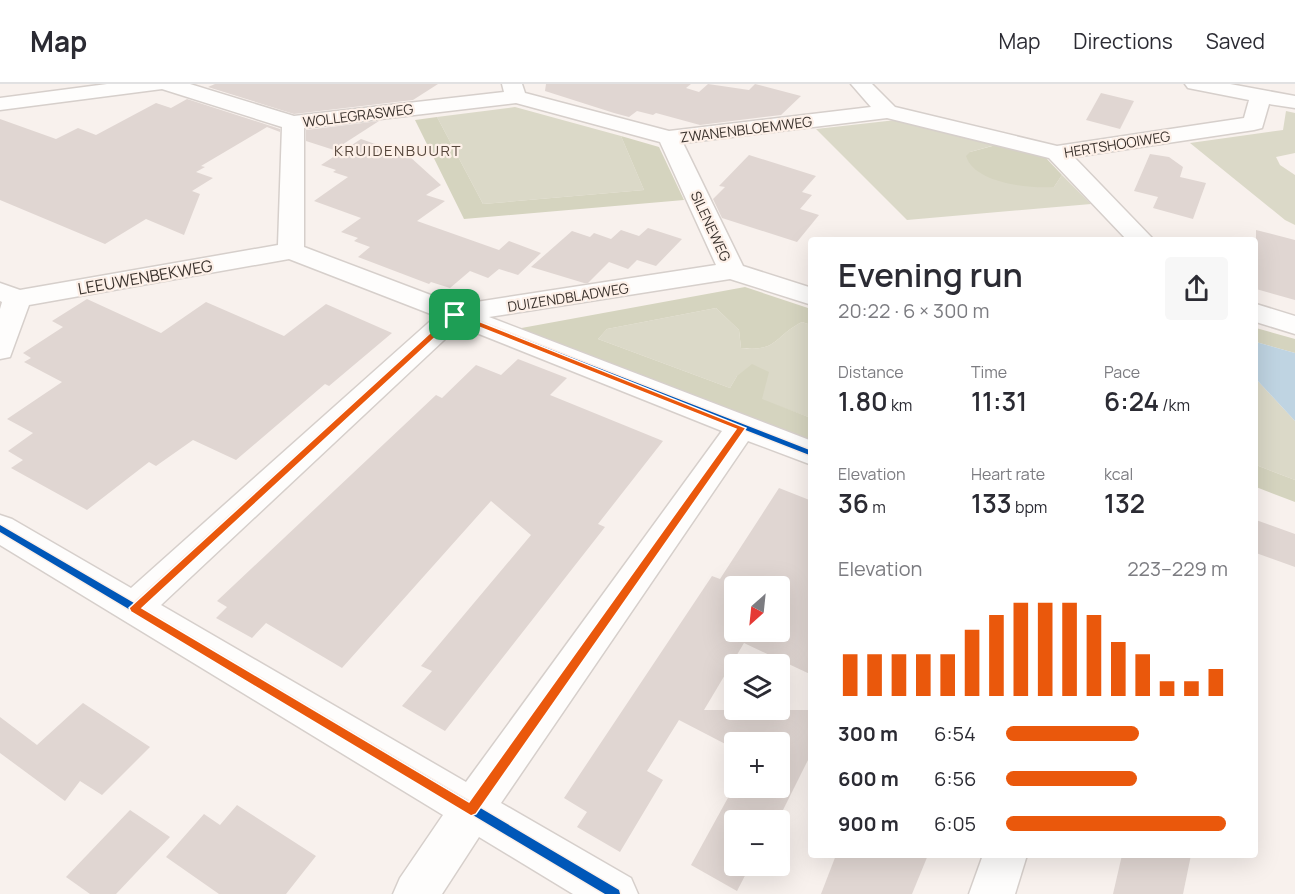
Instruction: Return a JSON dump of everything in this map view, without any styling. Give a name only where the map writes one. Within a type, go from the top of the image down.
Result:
[{"type":"street","points":[[0,104],[156,84]]},
{"type":"street","name":"WOLLEGRASWEG","points":[[169,84],[293,123],[514,90]]},
{"type":"street","points":[[861,84],[887,112]]},
{"type":"street","points":[[1195,84],[1295,102]]},
{"type":"street","name":"ZWANENBLOEMWEG","points":[[514,90],[669,138],[887,112]]},
{"type":"street","name":"HERTSHOOIWEG","points":[[887,112],[1057,153],[1254,123],[1260,96]]},
{"type":"street","points":[[293,123],[291,251],[808,453]]},
{"type":"street","name":"SILENEWEG","points":[[669,138],[732,271],[808,296]]},
{"type":"street","points":[[1057,153],[1138,237]]},
{"type":"street","name":"LEEUWENBEKWEG","points":[[9,295],[291,251]]},
{"type":"street","name":"DUIZENDBLADWEG","points":[[455,315],[732,271]]},
{"type":"street","points":[[0,350],[9,295]]},
{"type":"street","points":[[134,608],[455,315]]},
{"type":"street","points":[[1258,315],[1295,325]]},
{"type":"street","points":[[416,894],[471,810],[741,428]]},
{"type":"street","points":[[0,528],[615,894]]},
{"type":"street","points":[[992,894],[1004,858]]},
{"type":"shaded area","points":[[515,107],[621,136],[644,190],[483,204],[437,117]]},
{"type":"shaded area","points":[[1286,111],[1295,113],[1295,153],[1276,157],[1280,165],[1295,175],[1295,225],[1285,220],[1190,143],[1283,130]]},
{"type":"shaded area","points":[[896,120],[995,145],[970,152],[1054,187],[1062,175],[1091,204],[907,220],[816,129]]},
{"type":"shaded area","points":[[716,308],[739,330],[741,348],[753,349],[769,345],[802,322],[808,324],[808,417],[762,400],[737,376],[730,388],[598,339],[607,329]]},
{"type":"shaded area","points":[[1258,381],[1295,421],[1295,480],[1258,466]]},
{"type":"green space","points":[[437,117],[483,204],[644,190],[621,136],[659,147],[684,200],[464,219],[415,120]]},
{"type":"green space","points":[[996,145],[1046,158],[1062,175],[1054,187],[1031,187],[1004,182],[980,173],[971,165],[966,156],[970,152]]},
{"type":"green space","points":[[745,287],[808,308],[808,324],[802,322],[762,348],[741,348],[739,330],[716,308],[607,329],[598,339],[730,388],[737,376],[752,364],[769,372],[762,399],[808,417],[808,439],[516,329]]},
{"type":"green space","points":[[1258,329],[1295,339],[1295,353],[1258,343]]},
{"type":"green space","points":[[1258,466],[1295,480],[1295,502],[1258,488]]},
{"type":"water","points":[[1258,343],[1295,353],[1295,421],[1258,381]]},
{"type":"building","points":[[215,84],[438,84],[413,100],[294,114],[208,87]]},
{"type":"building","points":[[546,84],[691,84],[686,88],[699,92],[708,84],[749,90],[755,84],[801,96],[781,115],[700,125],[656,113],[653,115],[637,111],[629,117],[545,91]]},
{"type":"building","points":[[1101,93],[1134,101],[1120,129],[1086,120]]},
{"type":"building","points":[[187,99],[280,129],[280,132],[267,127],[201,166],[205,167],[196,172],[213,178],[192,191],[200,194],[184,235],[146,219],[105,244],[0,200],[0,119],[56,139],[78,128],[96,135],[156,103],[171,108]]},
{"type":"building","points":[[379,121],[334,150],[306,141],[306,130]]},
{"type":"building","points":[[361,139],[409,156],[441,185],[426,195],[445,201],[417,221],[499,250],[509,241],[541,253],[518,275],[499,269],[488,278],[470,271],[450,288],[431,282],[429,284],[358,257],[370,247],[354,241],[358,238],[341,232],[361,218],[314,201],[348,177],[321,165]]},
{"type":"building","points":[[1150,154],[1169,157],[1183,167],[1180,177],[1206,183],[1193,219],[1153,208],[1158,197],[1134,191]]},
{"type":"building","points":[[749,155],[816,176],[802,192],[812,195],[800,209],[819,215],[797,242],[722,218],[713,199],[725,187],[719,186]]},
{"type":"building","points":[[648,228],[682,239],[656,266],[637,260],[628,269],[609,262],[588,283],[531,267],[572,231],[590,237],[594,233],[611,239],[621,230],[639,236]]},
{"type":"building","points":[[1256,230],[1295,240],[1295,300],[1258,290],[1258,237],[1256,237]]},
{"type":"building","points":[[87,299],[161,333],[206,302],[284,336],[326,304],[392,333],[329,386],[325,384],[236,460],[193,440],[156,466],[149,462],[87,510],[11,468],[23,460],[8,451],[33,433],[7,419],[62,382],[24,362],[31,358],[23,353],[63,327],[52,321]]},
{"type":"building","points":[[518,359],[567,378],[550,395],[663,441],[598,524],[605,527],[445,731],[402,706],[432,671],[421,666],[531,535],[491,501],[342,668],[266,623],[252,638],[216,618],[227,607],[217,601],[436,395],[442,398],[476,365],[501,375]]},
{"type":"building","points":[[779,488],[808,499],[808,673],[790,665],[790,654],[767,654],[744,643],[737,654],[724,654],[724,676],[704,710],[724,710],[724,720],[790,720],[790,710],[808,710],[808,760],[790,796],[790,732],[724,732],[724,743],[679,720],[647,771],[663,780],[620,852],[577,827],[587,812],[564,798],[712,576],[720,579]]},
{"type":"building","points":[[1258,521],[1295,534],[1295,567],[1258,554]]},
{"type":"building","points":[[83,703],[150,747],[102,795],[80,781],[65,801],[0,753],[0,717],[37,745]]},
{"type":"building","points":[[728,798],[789,798],[783,810],[724,810],[724,876],[745,876],[737,891],[691,865]]},
{"type":"building","points":[[237,805],[316,856],[286,894],[219,894],[166,857],[204,814],[220,825]]},
{"type":"building","points":[[130,810],[170,837],[116,894],[90,894],[66,877]]},
{"type":"building","points":[[835,858],[927,858],[912,894],[821,894]]},
{"type":"building","points":[[1121,858],[1190,858],[1183,894],[1113,894]]},
{"type":"cycle path","points":[[134,608],[455,314],[808,452]]},
{"type":"cycle path","points":[[0,528],[615,894]]},
{"type":"district","name":"KRUIDENBUURT","points":[[398,150]]},
{"type":"route","points":[[455,315],[741,428],[471,810],[134,608],[455,315]]}]
